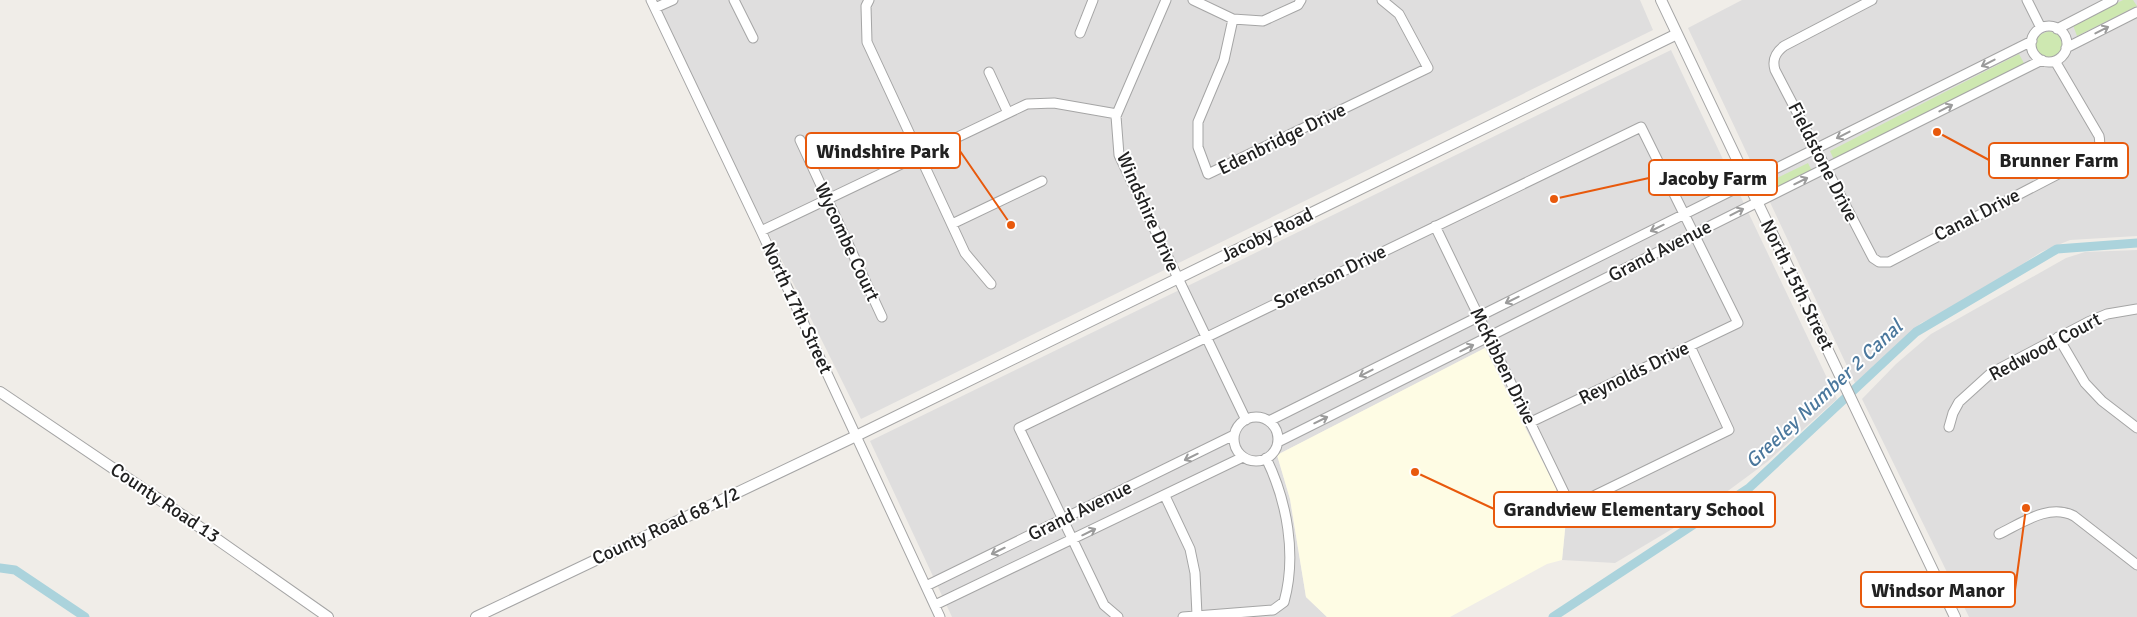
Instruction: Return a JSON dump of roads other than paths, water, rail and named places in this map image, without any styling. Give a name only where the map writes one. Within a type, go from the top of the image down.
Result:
[{"type":"street","points":[[653,4],[673,0]]},
{"type":"street","points":[[734,0],[753,38]]},
{"type":"street","points":[[869,0],[866,6],[867,42],[966,253],[991,284]]},
{"type":"street","points":[[1080,33],[1093,0]]},
{"type":"street","name":"Windshire Drive","points":[[1166,0],[1117,114],[1119,155],[1246,420]]},
{"type":"street","points":[[1193,0],[1233,19],[1263,21],[1298,5],[1301,0]]},
{"type":"street","name":"Edenbridge Drive","points":[[1233,19],[1224,60],[1198,122],[1198,147],[1208,174],[1428,68],[1399,14],[1382,0]]},
{"type":"street","name":"North 15th Street","points":[[1660,0],[1953,616]]},
{"type":"street","name":"Fieldstone Drive","points":[[1872,0],[1784,46],[1774,58],[1775,70],[1873,258],[1879,262]]},
{"type":"street","points":[[2027,0],[2041,28]]},
{"type":"street","points":[[2113,0],[2057,28],[2041,28],[2032,41],[2033,52],[2042,60],[2056,61],[2066,48],[2137,12]]},
{"type":"street","name":"North 17th Street","points":[[653,4],[761,231],[940,617]]},
{"type":"street","points":[[2057,28],[2065,37],[2066,48]]},
{"type":"street","name":"Jacoby Road","points":[[856,436],[1677,34]]},
{"type":"street","name":"Grand Avenue","points":[[1269,421],[2032,41]]},
{"type":"street","name":"Grand Avenue","points":[[1278,442],[2042,60]]},
{"type":"street","name":"Canal Drive","points":[[1879,262],[1889,262],[2085,160],[2100,148],[2099,136],[2056,61]]},
{"type":"street","points":[[989,72],[1008,113]]},
{"type":"street","points":[[761,231],[1027,104],[1054,103],[1117,114]]},
{"type":"street","name":"Sorenson Drive","points":[[1063,520],[1019,428],[1641,126],[1685,214]]},
{"type":"street","name":"Wycombe Court","points":[[800,140],[882,317]]},
{"type":"street","points":[[952,224],[1042,181]]},
{"type":"street","points":[[1685,214],[1694,234]]},
{"type":"street","name":"McKibben Drive","points":[[1435,226],[1571,507],[1729,430],[1690,346]]},
{"type":"street","name":"Reynolds Drive","points":[[1531,422],[1738,323],[1694,234]]},
{"type":"street","name":"Redwood Court","points":[[1949,427],[1958,402],[1985,377],[2058,337],[2108,314],[2137,309]]},
{"type":"street","points":[[2058,337],[2085,384],[2102,401],[2137,428]]},
{"type":"street","name":"County Road 13","points":[[0,392],[183,515],[328,617]]},
{"type":"street","points":[[1256,417],[1269,421],[1277,432],[1278,442],[1274,452],[1266,458],[1255,461],[1243,457],[1237,450],[1234,435],[1237,428],[1246,420],[1256,417]]},
{"type":"street","name":"Grand Avenue","points":[[926,586],[1234,435]]},
{"type":"street","name":"County Road 68 1/2","points":[[476,617],[856,436]]},
{"type":"street","name":"Grand Avenue","points":[[935,605],[1243,457]]},
{"type":"street","points":[[1183,617],[1273,610],[1284,602],[1287,593],[1289,547],[1286,513],[1277,481],[1266,458]]},
{"type":"street","points":[[1165,496],[1190,548],[1195,573],[1198,615]]},
{"type":"street","points":[[1999,534],[2046,513],[2063,512],[2074,516],[2137,565]]},
{"type":"street","points":[[1063,520],[1104,605],[1118,617]]},
{"type":"waterway","name":"Greeley Number 2 Canal","points":[[1553,617],[1749,488],[1916,332],[2057,249],[2137,243]]},
{"type":"waterway","name":"Greeley Number 2 Canal","points":[[0,568],[15,570],[85,617]]},
{"type":"place","name":"Brunner Farm","points":[[1937,132]]},
{"type":"place","name":"Jacoby Farm","points":[[1554,199]]},
{"type":"place","name":"Windshire Park","points":[[1011,225]]},
{"type":"place","name":"Grandview Elementary School","points":[[1415,472]]},
{"type":"place","name":"Windsor Manor","points":[[2026,508]]}]
